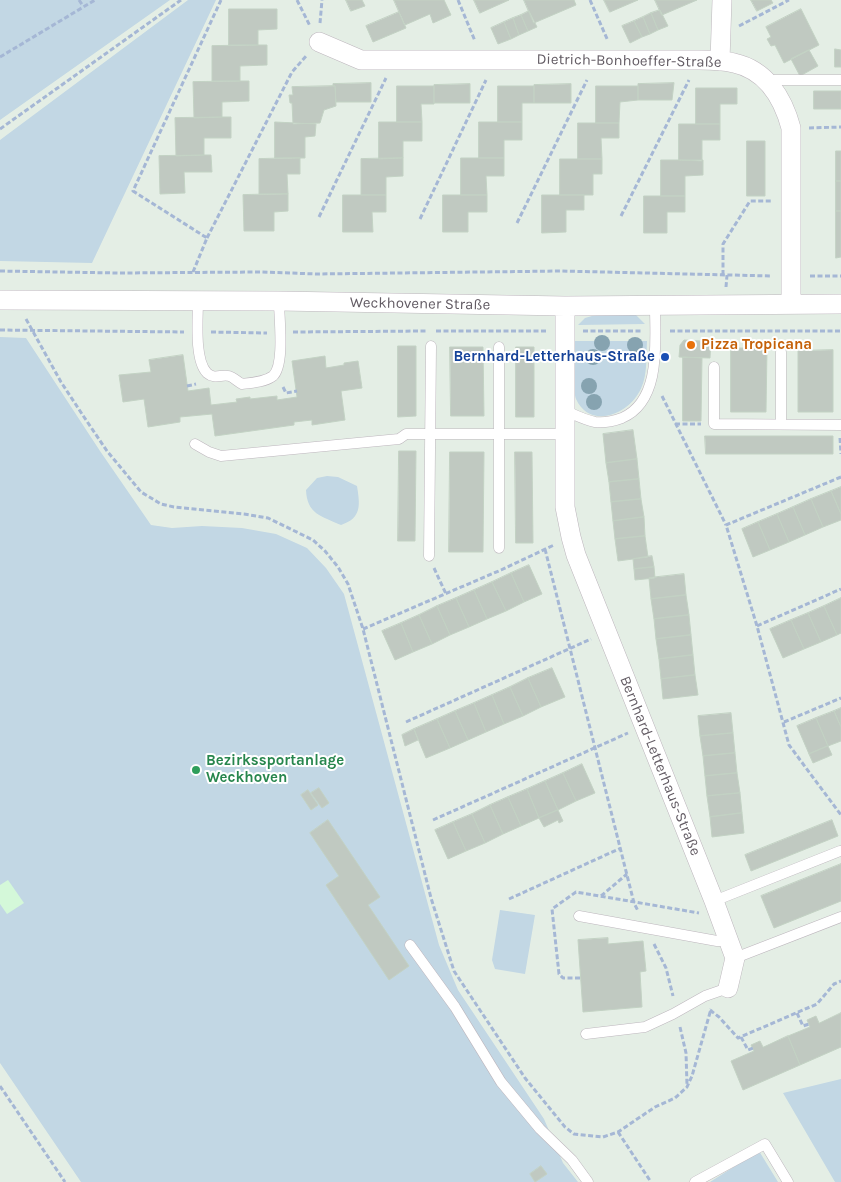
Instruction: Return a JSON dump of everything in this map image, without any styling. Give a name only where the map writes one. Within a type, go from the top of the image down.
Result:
[{"type":"street","points":[[720,61],[722,0]]},
{"type":"street","name":"Dietrich-Bonhoeffer-Straße","points":[[319,42],[361,60],[699,60],[734,63],[748,68],[765,80],[782,102],[791,128],[791,304]]},
{"type":"street","name":"Weckhovener Straße","points":[[8,300],[198,300],[565,306],[841,304]]},
{"type":"street","name":"Bernhard-Letterhaus-Straße","points":[[565,306],[565,507],[571,537],[732,950]]},
{"type":"street","points":[[728,988],[732,950]]},
{"type":"lane","points":[[765,80],[841,80]]},
{"type":"lane","points":[[198,300],[199,351],[202,364],[207,373],[216,378],[228,376],[242,384],[265,380],[274,375],[279,364],[279,301]]},
{"type":"lane","points":[[566,411],[594,422],[607,422],[628,415],[637,408],[647,392],[652,376],[655,356],[655,306]]},
{"type":"lane","points":[[429,556],[431,346]]},
{"type":"lane","points":[[499,347],[499,548]]},
{"type":"lane","points":[[780,424],[781,352]]},
{"type":"lane","points":[[714,367],[714,424],[841,425]]},
{"type":"lane","points":[[195,444],[221,456],[399,439],[406,434],[566,434]]},
{"type":"lane","points":[[714,901],[840,852]]},
{"type":"lane","points":[[579,916],[717,941],[732,950],[841,917]]},
{"type":"lane","points":[[410,945],[455,1007],[502,1082],[540,1129],[572,1160],[588,1182]]},
{"type":"lane","points":[[586,1034],[645,1027],[705,996],[728,988]]},
{"type":"lane","points":[[695,1182],[765,1144],[788,1182]]},
{"type":"path","points":[[79,0],[83,6]]},
{"type":"path","points":[[0,57],[95,0]]},
{"type":"path","points":[[0,129],[181,0]]},
{"type":"path","points":[[207,238],[133,191],[221,0]]},
{"type":"path","points":[[192,272],[207,238],[292,72],[319,42],[297,0]]},
{"type":"path","points":[[420,219],[489,60],[458,0]]},
{"type":"path","points":[[590,0],[616,59]]},
{"type":"path","points":[[721,36],[790,0]]},
{"type":"path","points":[[517,223],[597,59]]},
{"type":"path","points":[[319,217],[395,60]]},
{"type":"path","points":[[621,216],[699,60]]},
{"type":"path","points":[[791,128],[841,127]]},
{"type":"path","points":[[723,275],[723,244],[750,201],[791,200]]},
{"type":"path","points":[[0,271],[317,274],[561,271],[841,276]]},
{"type":"path","points":[[8,300],[32,331],[61,382],[98,438],[141,492],[161,504],[174,507],[268,518],[313,540],[338,567],[348,584],[363,629],[431,898],[454,971],[525,1078],[565,1127],[574,1134],[603,1137],[618,1132],[655,1107],[675,1098],[687,1087],[710,1010],[728,988]]},
{"type":"path","points":[[0,330],[198,332],[841,331]]},
{"type":"path","points":[[652,376],[726,525],[757,626],[789,745],[841,815]]},
{"type":"path","points":[[187,386],[196,384]]},
{"type":"path","points":[[286,392],[296,391]]},
{"type":"path","points":[[675,424],[698,424]]},
{"type":"path","points":[[726,525],[841,477]]},
{"type":"path","points":[[363,629],[446,594],[571,537]]},
{"type":"path","points":[[545,549],[634,903],[666,968],[686,1053],[687,1087]]},
{"type":"path","points":[[429,556],[446,594]]},
{"type":"path","points":[[757,626],[841,589]]},
{"type":"path","points":[[406,722],[608,632]]},
{"type":"path","points":[[784,722],[841,698]]},
{"type":"path","points":[[433,820],[645,726]]},
{"type":"path","points":[[508,898],[621,848]]},
{"type":"path","points":[[601,896],[627,874]]},
{"type":"path","points":[[710,1010],[738,1038],[817,1004],[834,984],[841,981]]},
{"type":"path","points":[[797,1012],[803,1026],[808,1024]]},
{"type":"path","points":[[741,1037],[748,1050],[753,1048]]},
{"type":"path","points":[[0,1086],[65,1182]]},
{"type":"path","points":[[618,1132],[650,1182]]},
{"type":"shaded area","points":[[0,0],[170,0],[0,120]]},
{"type":"shaded area","points":[[188,0],[216,0],[92,263],[0,261],[0,140]]},
{"type":"shaded area","points":[[599,314],[636,315],[645,324],[578,325],[585,318]]},
{"type":"shaded area","name":"Bezirkssportanlage Weckhoven","points":[[0,337],[26,338],[151,525],[172,528],[202,526],[242,528],[276,534],[307,548],[326,568],[344,594],[439,945],[458,990],[544,1119],[563,1163],[578,1182],[81,1182],[0,1063]]},
{"type":"shaded area","points":[[575,341],[647,341],[646,369],[643,382],[638,394],[625,408],[607,416],[598,416],[589,414],[582,408],[575,395]]},
{"type":"shaded area","points":[[327,476],[338,477],[357,486],[359,505],[356,515],[353,519],[341,525],[316,513],[307,498],[306,490],[317,478]]},
{"type":"shaded area","points":[[500,910],[535,915],[525,974],[495,969],[492,960]]},
{"type":"shaded area","points":[[841,1079],[841,1182],[835,1182],[783,1093]]},
{"type":"shaded area","points":[[759,1151],[778,1182],[710,1182]]},
{"type":"sand","points":[[8,880],[24,903],[7,914],[0,904],[0,885]]},
{"type":"building","points":[[346,0],[362,0],[365,6],[351,11]]},
{"type":"building","points":[[394,0],[444,0],[451,15],[433,23],[430,14],[405,25]]},
{"type":"building","points":[[474,0],[509,0],[480,13]]},
{"type":"building","points":[[524,0],[574,0],[576,5],[534,23]]},
{"type":"building","points":[[604,0],[638,0],[610,12]]},
{"type":"building","points":[[655,0],[697,0],[662,15]]},
{"type":"building","points":[[751,0],[771,0],[773,3],[757,11]]},
{"type":"building","points":[[229,9],[277,9],[277,29],[258,30],[258,45],[229,45]]},
{"type":"building","points":[[801,9],[819,45],[784,63],[775,45],[771,46],[767,39],[771,37],[766,27]]},
{"type":"building","points":[[660,10],[668,26],[658,30],[651,13]]},
{"type":"building","points":[[529,11],[537,27],[528,31],[521,15]]},
{"type":"building","points":[[399,12],[406,28],[373,42],[366,26]]},
{"type":"building","points":[[651,13],[658,30],[650,34],[643,17]]},
{"type":"building","points":[[521,15],[528,31],[519,35],[513,18]]},
{"type":"building","points":[[643,17],[650,34],[642,37],[634,21]]},
{"type":"building","points":[[513,18],[519,35],[511,39],[504,22]]},
{"type":"building","points":[[634,21],[642,37],[630,43],[622,26]]},
{"type":"building","points":[[504,22],[511,39],[498,44],[491,28]]},
{"type":"building","points":[[267,45],[267,65],[240,66],[240,81],[212,81],[212,46]]},
{"type":"building","points":[[835,49],[841,50],[841,67],[835,67]]},
{"type":"building","points":[[809,50],[818,66],[800,76],[791,59]]},
{"type":"building","points":[[249,81],[249,101],[222,102],[222,117],[194,118],[193,82]]},
{"type":"building","points":[[371,83],[371,102],[336,102],[335,86],[333,84]]},
{"type":"building","points":[[674,83],[672,100],[638,100],[638,84]]},
{"type":"building","points":[[470,84],[470,103],[434,103],[434,85]]},
{"type":"building","points":[[571,84],[571,103],[534,103],[534,85]]},
{"type":"building","points":[[335,86],[336,106],[324,110],[320,123],[293,124],[292,103],[290,103],[289,95],[293,95],[292,87]]},
{"type":"building","points":[[397,86],[434,86],[434,104],[421,104],[422,122],[397,122]]},
{"type":"building","points":[[498,86],[534,86],[534,103],[522,103],[522,122],[498,122]]},
{"type":"building","points":[[596,86],[638,86],[638,100],[620,102],[619,123],[596,123]]},
{"type":"building","points":[[696,88],[737,88],[737,104],[720,104],[720,124],[696,124]]},
{"type":"building","points":[[814,91],[841,91],[841,109],[814,109]]},
{"type":"building","points":[[231,117],[231,138],[204,138],[204,155],[176,156],[175,118]]},
{"type":"building","points":[[275,122],[316,124],[315,136],[305,137],[305,158],[275,158]]},
{"type":"building","points":[[379,122],[422,122],[422,141],[403,141],[403,158],[379,159]]},
{"type":"building","points":[[479,122],[522,122],[522,140],[504,140],[504,158],[479,158]]},
{"type":"building","points":[[578,123],[619,123],[619,138],[601,138],[602,159],[578,159]]},
{"type":"building","points":[[679,124],[720,124],[720,140],[702,140],[702,161],[679,160]]},
{"type":"building","points":[[747,141],[765,141],[765,196],[747,196]]},
{"type":"building","points":[[836,151],[841,151],[841,181],[836,181]]},
{"type":"building","points":[[211,155],[212,172],[184,172],[185,193],[160,194],[159,156]]},
{"type":"building","points":[[300,158],[300,174],[287,174],[288,194],[259,194],[259,159]]},
{"type":"building","points":[[403,158],[403,176],[386,177],[386,195],[361,195],[361,159]]},
{"type":"building","points":[[461,158],[504,158],[504,176],[486,176],[487,195],[461,195]]},
{"type":"building","points":[[560,159],[602,159],[602,174],[593,174],[593,195],[560,195]]},
{"type":"building","points":[[661,160],[703,160],[703,175],[685,176],[685,196],[661,196]]},
{"type":"building","points":[[836,181],[841,181],[841,211],[836,211]]},
{"type":"building","points":[[288,194],[288,211],[274,212],[274,231],[244,231],[243,195]]},
{"type":"building","points":[[343,195],[386,195],[386,212],[372,212],[373,232],[343,232]]},
{"type":"building","points":[[443,195],[487,195],[487,212],[468,212],[468,232],[443,232]]},
{"type":"building","points":[[542,195],[584,195],[584,210],[566,210],[566,232],[542,233]]},
{"type":"building","points":[[644,196],[685,196],[685,212],[667,212],[667,233],[644,233]]},
{"type":"building","points":[[836,211],[841,211],[841,257],[836,258]]},
{"type":"building","points":[[701,339],[711,339],[710,358],[679,357],[680,345],[684,340],[701,341]]},
{"type":"building","points":[[398,346],[416,346],[416,416],[398,417]]},
{"type":"building","points":[[450,347],[483,347],[484,416],[451,416]]},
{"type":"building","points":[[516,347],[534,347],[534,417],[516,417]]},
{"type":"building","points":[[731,348],[767,348],[766,412],[731,412]]},
{"type":"building","points":[[833,350],[833,412],[798,412],[798,351]]},
{"type":"building","points":[[183,355],[188,391],[209,388],[211,405],[237,402],[236,399],[250,397],[250,399],[277,396],[277,400],[297,397],[292,361],[325,356],[326,368],[358,361],[362,388],[341,391],[345,420],[312,425],[312,420],[294,422],[294,425],[215,436],[212,414],[180,417],[180,422],[148,427],[144,399],[123,402],[119,375],[151,372],[149,360]]},
{"type":"building","points":[[683,357],[702,358],[701,421],[683,421]]},
{"type":"building","points":[[633,430],[637,459],[606,463],[603,434]]},
{"type":"building","points":[[705,436],[833,436],[833,454],[706,454]]},
{"type":"building","points":[[399,451],[416,451],[415,541],[398,541]]},
{"type":"building","points":[[450,452],[484,452],[483,552],[449,552]]},
{"type":"building","points":[[515,452],[532,452],[533,543],[516,543]]},
{"type":"building","points":[[637,459],[639,479],[609,482],[606,463]]},
{"type":"building","points":[[639,479],[641,499],[611,502],[609,482]]},
{"type":"building","points":[[841,487],[841,514],[831,491]]},
{"type":"building","points":[[831,491],[841,514],[841,520],[823,527],[811,499]]},
{"type":"building","points":[[641,499],[644,517],[613,521],[611,502]]},
{"type":"building","points":[[811,499],[823,527],[805,535],[793,507]]},
{"type":"building","points":[[793,507],[805,535],[789,542],[777,514]]},
{"type":"building","points":[[777,514],[789,542],[770,550],[758,522]]},
{"type":"building","points":[[644,517],[645,536],[615,539],[613,521]]},
{"type":"building","points":[[758,522],[770,550],[753,557],[742,529]]},
{"type":"building","points":[[645,536],[648,557],[618,561],[615,539]]},
{"type":"building","points":[[652,556],[654,567],[634,569],[633,559]]},
{"type":"building","points":[[529,565],[542,594],[524,602],[511,573]]},
{"type":"building","points":[[654,567],[655,578],[635,580],[634,569]]},
{"type":"building","points":[[511,573],[524,602],[506,611],[492,582]]},
{"type":"building","points":[[684,574],[686,595],[651,599],[649,578]]},
{"type":"building","points":[[492,582],[506,611],[487,619],[474,590]]},
{"type":"building","points":[[474,590],[487,619],[469,627],[456,598]]},
{"type":"building","points":[[686,595],[689,615],[654,619],[651,599]]},
{"type":"building","points":[[456,598],[469,627],[450,635],[437,606]]},
{"type":"building","points":[[841,598],[841,633],[837,635],[824,606]]},
{"type":"building","points":[[437,606],[450,635],[432,644],[419,615]]},
{"type":"building","points":[[824,606],[837,635],[821,642],[808,613]]},
{"type":"building","points":[[808,613],[821,642],[804,649],[791,620]]},
{"type":"building","points":[[419,615],[432,644],[413,652],[401,623]]},
{"type":"building","points":[[689,615],[691,635],[656,639],[654,619]]},
{"type":"building","points":[[791,620],[804,649],[783,658],[770,629]]},
{"type":"building","points":[[401,623],[413,652],[395,660],[382,631]]},
{"type":"building","points":[[691,635],[693,655],[659,659],[656,639]]},
{"type":"building","points":[[693,655],[695,675],[661,679],[659,659]]},
{"type":"building","points":[[552,668],[565,697],[541,707],[528,678]]},
{"type":"building","points":[[695,675],[698,695],[663,699],[661,679]]},
{"type":"building","points":[[528,678],[541,707],[523,716],[510,687]]},
{"type":"building","points":[[510,687],[523,716],[504,724],[492,695]]},
{"type":"building","points":[[492,695],[504,724],[486,732],[474,703]]},
{"type":"building","points":[[474,703],[486,732],[468,740],[455,711]]},
{"type":"building","points":[[841,708],[841,727],[834,711]]},
{"type":"building","points":[[455,711],[468,740],[450,748],[437,719]]},
{"type":"building","points":[[834,711],[841,727],[841,741],[828,746],[816,718]]},
{"type":"building","points":[[731,713],[733,733],[700,736],[698,716]]},
{"type":"building","points":[[816,718],[828,746],[809,754],[797,726]]},
{"type":"building","points":[[437,719],[450,748],[426,758],[414,729]]},
{"type":"building","points":[[414,729],[418,740],[405,746],[402,735]]},
{"type":"building","points":[[733,733],[735,753],[703,756],[700,736]]},
{"type":"building","points":[[828,746],[832,755],[813,763],[809,754]]},
{"type":"building","points":[[735,753],[737,773],[705,776],[703,756]]},
{"type":"building","points":[[582,764],[595,793],[576,801],[563,773]]},
{"type":"building","points":[[563,773],[576,801],[558,810],[545,781]]},
{"type":"building","points":[[737,773],[740,793],[707,796],[705,776]]},
{"type":"building","points":[[545,781],[558,810],[539,818],[527,789]]},
{"type":"building","points":[[319,788],[329,803],[322,808],[311,793]]},
{"type":"building","points":[[527,789],[539,818],[521,826],[508,797]]},
{"type":"building","points":[[308,790],[318,805],[311,810],[301,795]]},
{"type":"building","points":[[740,793],[742,813],[710,817],[707,796]]},
{"type":"building","points":[[508,797],[521,826],[503,834],[490,805]]},
{"type":"building","points":[[490,805],[503,834],[485,843],[472,814]]},
{"type":"building","points":[[558,810],[563,821],[559,823],[558,820],[544,827],[539,818]]},
{"type":"building","points":[[742,813],[744,833],[712,837],[710,817]]},
{"type":"building","points":[[472,814],[485,843],[466,851],[453,822]]},
{"type":"building","points":[[328,820],[380,897],[368,905],[409,966],[389,980],[326,885],[339,876],[310,833]]},
{"type":"building","points":[[832,820],[838,836],[751,871],[745,855]]},
{"type":"building","points":[[453,822],[466,851],[448,859],[435,830]]},
{"type":"building","points":[[841,864],[841,901],[774,928],[761,896]]},
{"type":"building","points":[[608,938],[608,944],[643,941],[646,971],[640,972],[642,1007],[583,1012],[578,940]]},
{"type":"building","points":[[841,1013],[841,1047],[800,1065],[788,1036],[810,1027],[807,1020],[816,1016],[819,1023]]},
{"type":"building","points":[[788,1036],[800,1065],[743,1090],[731,1061],[754,1051],[751,1045],[760,1041],[763,1047]]},
{"type":"building","points":[[541,1166],[547,1174],[535,1182],[530,1174]]},
{"type":"place","name":"Pizza Tropicana","points":[[691,345]]},
{"type":"place","name":"Bernhard-Letterhaus-Straße","points":[[665,357]]},
{"type":"place","name":"Bezirkssportanlage Weckhoven","points":[[196,770]]}]
